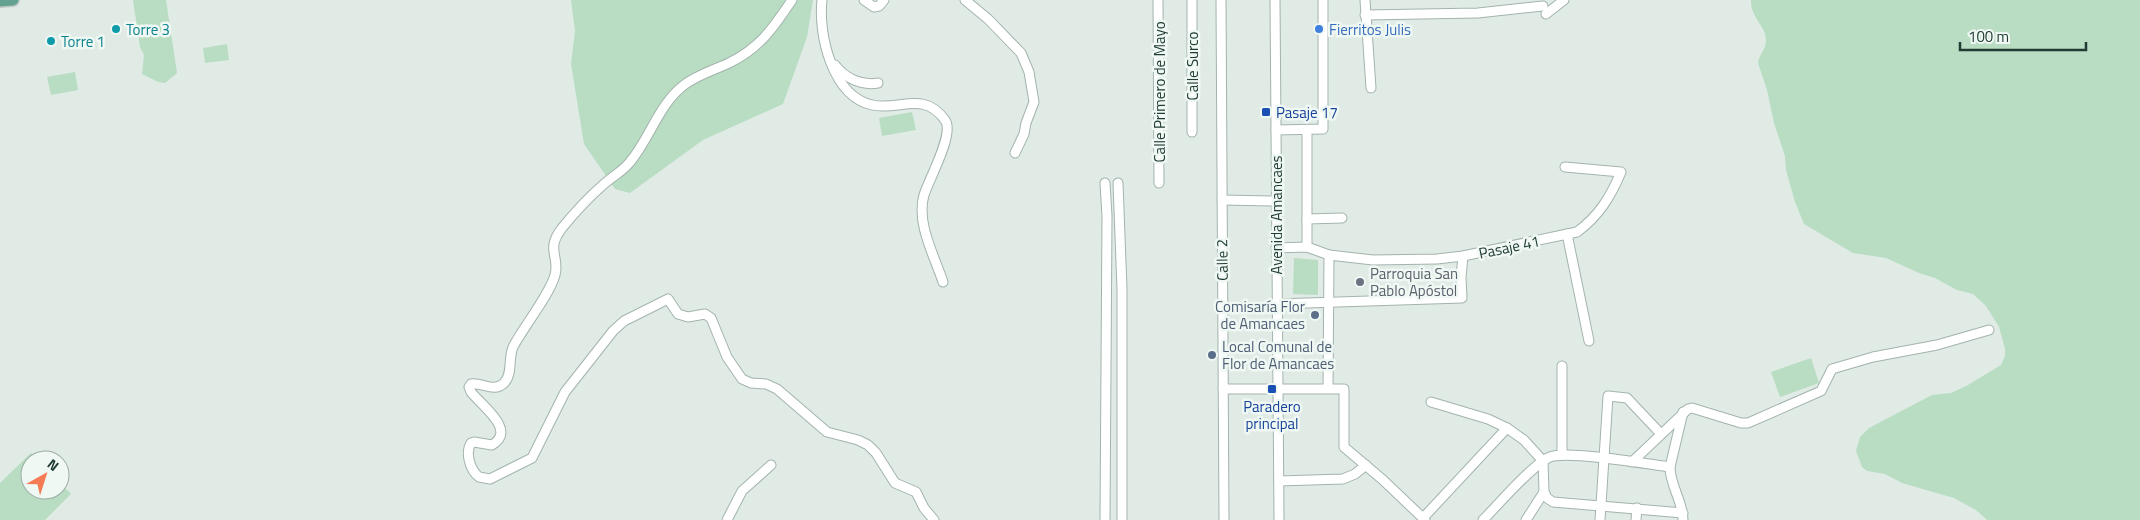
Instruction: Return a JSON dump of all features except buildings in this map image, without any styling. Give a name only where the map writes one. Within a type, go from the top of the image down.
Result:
[{"type":"main road","points":[[0,1],[13,0]]},
{"type":"street","points":[[792,0],[772,31],[758,44],[730,63],[692,80],[679,90],[648,131],[631,162],[604,184],[577,210],[560,230],[553,247],[556,273],[541,302],[512,348],[506,379],[503,384],[497,387],[476,383],[471,384],[469,387],[471,392],[500,425],[501,435],[500,439],[492,445],[477,442],[471,443],[468,449],[471,467],[479,477],[490,479],[532,458],[565,392],[613,331],[624,321],[668,299],[675,312],[683,316],[708,315],[728,357],[746,382],[766,384],[782,392],[827,432],[858,440],[868,445],[895,483],[916,492],[924,508],[934,520]]},
{"type":"street","points":[[822,0],[820,23],[829,56],[843,85],[861,101],[881,106],[922,103],[938,111],[947,122],[946,140],[924,195],[921,212],[943,282]]},
{"type":"street","points":[[864,0],[874,7],[879,6],[884,0]]},
{"type":"street","points":[[965,0],[988,19],[1021,53],[1029,72],[1034,102],[1024,134],[1015,153]]},
{"type":"street","name":"Calle Primero de Mayo","points":[[1158,0],[1159,183]]},
{"type":"street","name":"Calle Surco","points":[[1192,0],[1192,132]]},
{"type":"street","name":"Calle 2","points":[[1221,0],[1224,520]]},
{"type":"street","name":"Avenida Amancaes","points":[[1275,0],[1279,520]]},
{"type":"street","points":[[1276,130],[1323,129],[1323,0]]},
{"type":"street","points":[[1365,0],[1371,88]]},
{"type":"street","points":[[1365,15],[1544,10],[1564,0]]},
{"type":"street","points":[[829,56],[838,69],[857,82],[868,85],[878,83]]},
{"type":"street","points":[[1307,130],[1307,247]]},
{"type":"street","name":"Pasaje 41","points":[[1276,248],[1307,247],[1329,255],[1373,260],[1437,259],[1463,256],[1577,232],[1601,210],[1614,190],[1622,172],[1565,167]]},
{"type":"street","points":[[1118,183],[1122,289],[1122,520]]},
{"type":"street","points":[[1105,184],[1108,216],[1105,520]]},
{"type":"street","points":[[1222,200],[1276,201]]},
{"type":"street","points":[[1307,219],[1342,218]]},
{"type":"street","points":[[1568,234],[1589,341]]},
{"type":"street","points":[[1328,388],[1329,255]]},
{"type":"street","points":[[1276,304],[1462,298],[1463,256]]},
{"type":"street","points":[[1632,462],[1683,412],[1692,408],[1742,423],[1755,421],[1821,391],[1832,369],[1873,357],[1937,345],[1989,330]]},
{"type":"street","points":[[1562,366],[1562,455]]},
{"type":"street","points":[[1223,389],[1344,389],[1344,447],[1424,519],[1507,428]]},
{"type":"street","points":[[1600,520],[1608,396],[1627,398],[1661,434]]},
{"type":"street","points":[[1431,402],[1488,419],[1507,428],[1524,440],[1543,461],[1544,492],[1547,498],[1553,502],[1637,508],[1683,516],[1671,482],[1670,467],[1683,412]]},
{"type":"street","points":[[1482,520],[1543,461],[1550,457],[1562,455],[1670,467]]},
{"type":"street","points":[[727,520],[742,491],[771,465]]},
{"type":"street","points":[[1279,481],[1343,479],[1355,474],[1366,465]]},
{"type":"street","points":[[1526,520],[1544,492]]},
{"type":"street","points":[[1636,520],[1637,508]]},
{"type":"green space","points":[[133,0],[166,0],[177,73],[165,83],[158,82],[142,74],[144,55],[140,47]]},
{"type":"green space","points":[[571,0],[813,0],[807,37],[783,104],[703,140],[630,193],[615,189],[584,144],[571,64],[575,31]]},
{"type":"green space","points":[[1751,0],[2140,0],[2140,520],[1987,520],[1976,510],[1954,498],[1902,483],[1885,474],[1867,471],[1862,467],[1856,451],[1860,437],[1869,428],[1932,395],[1951,393],[1968,385],[2001,365],[2005,356],[2005,349],[1999,327],[1986,306],[1973,294],[1957,290],[1935,278],[1886,258],[1853,253],[1804,224],[1795,202],[1786,170],[1785,156],[1758,63],[1766,44],[1766,36],[1753,12]]},
{"type":"green space","points":[[227,44],[229,60],[205,63],[203,48]]},
{"type":"green space","points":[[75,72],[78,90],[51,95],[47,77]]},
{"type":"green space","points":[[912,112],[916,130],[882,136],[879,118]]},
{"type":"green space","points":[[1294,258],[1318,260],[1318,295],[1293,294]]},
{"type":"green space","points":[[1811,358],[1819,383],[1780,397],[1771,372]]},
{"type":"green space","points":[[20,464],[20,500],[65,500],[45,520],[0,520],[0,483]]},
{"type":"place","name":"Torre 3","points":[[116,29]]},
{"type":"place","name":"Fierritos Julis","points":[[1319,29]]},
{"type":"place","name":"Torre 1","points":[[51,41]]},
{"type":"place","name":"Pasaje 17","points":[[1266,112]]},
{"type":"place","name":"Parroquia San Pablo Apóstol","points":[[1360,282]]},
{"type":"place","name":"Comisaría Flor de Amancaes","points":[[1315,315]]},
{"type":"place","name":"Local Comunal de Flor de Amancaes","points":[[1212,355]]},
{"type":"place","name":"Paradero principal","points":[[1272,389]]}]
